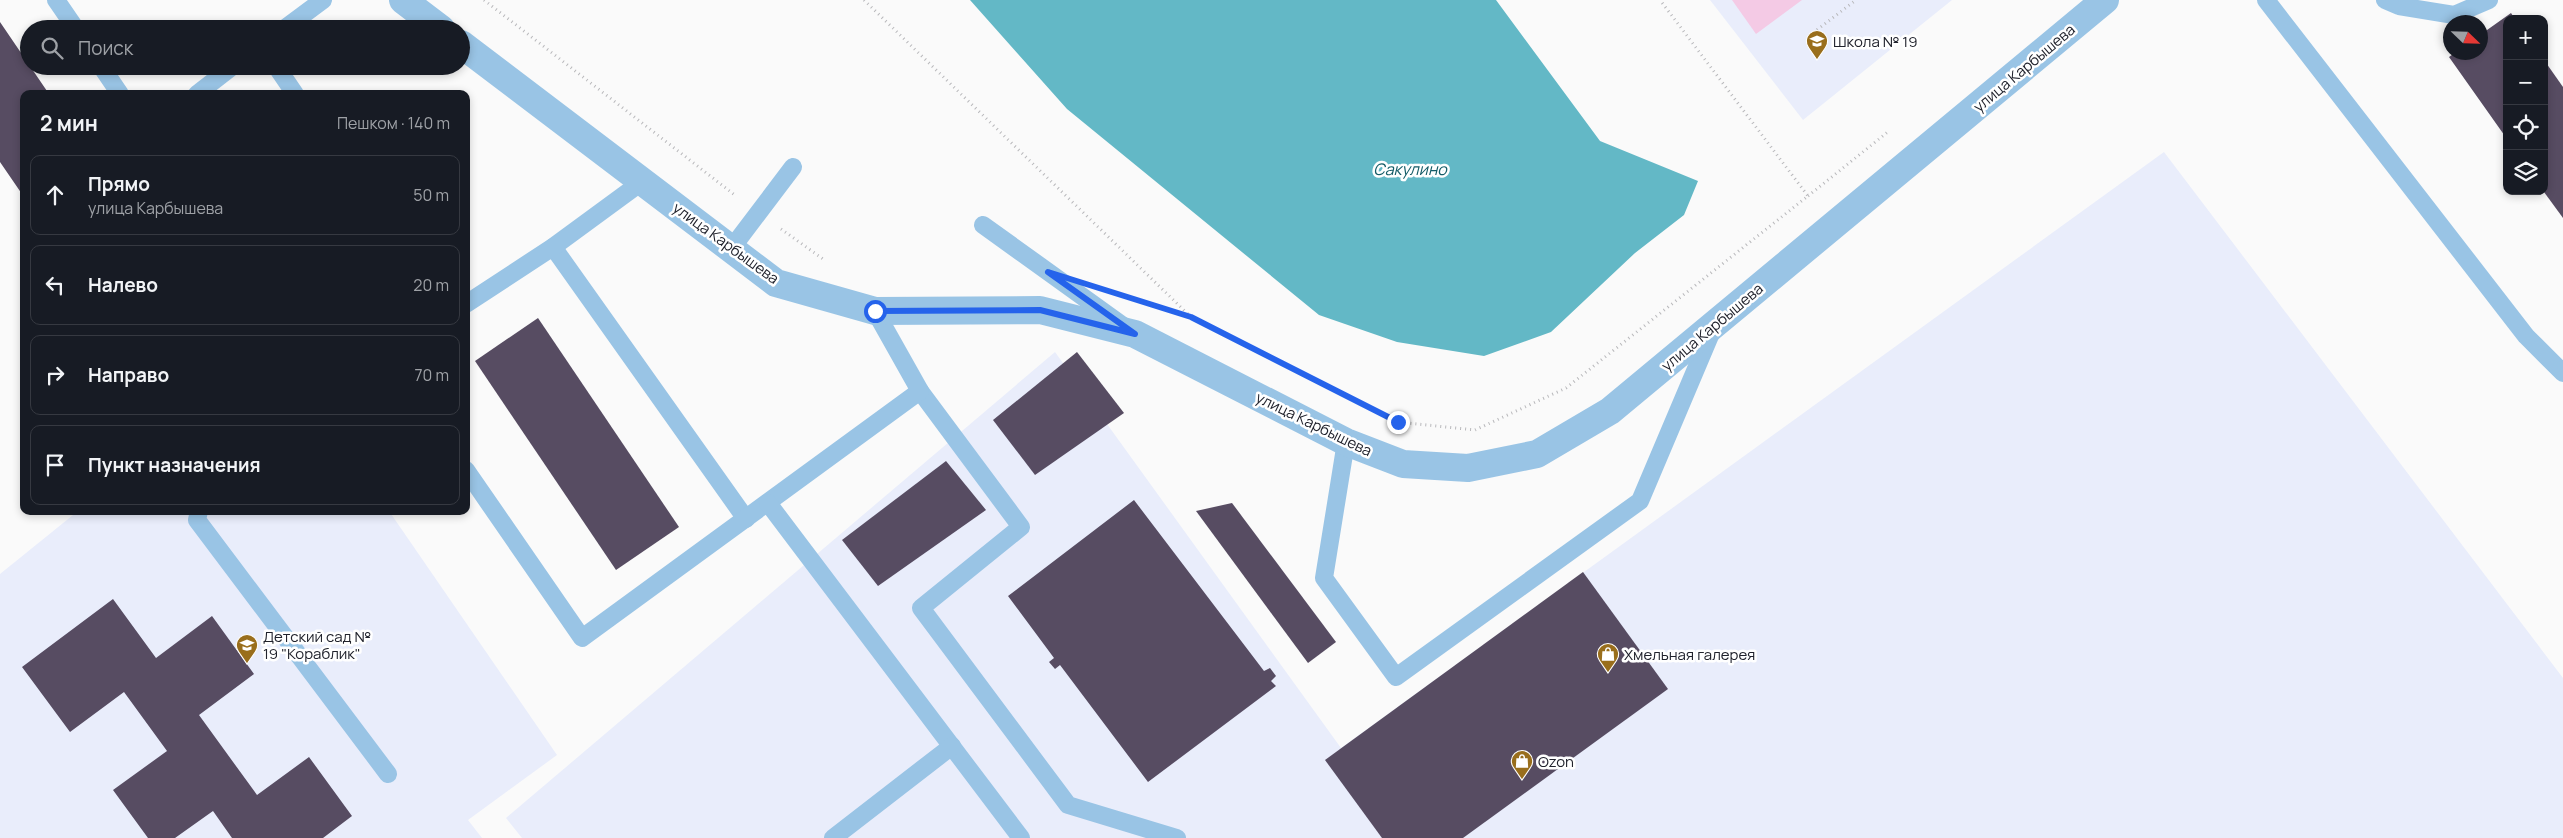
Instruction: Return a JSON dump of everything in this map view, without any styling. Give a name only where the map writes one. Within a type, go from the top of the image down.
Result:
[{"type":"street","points":[[403,0],[429,20]]},
{"type":"street","name":"улица Карбышева","points":[[470,51],[776,283],[875,311],[1040,310],[1135,334],[1346,442],[1403,464],[1468,468],[1537,454],[1610,411],[2106,0]]},
{"type":"lane","points":[[56,0],[70,20]]},
{"type":"lane","points":[[296,20],[323,0]]},
{"type":"lane","points":[[2266,0],[2526,336],[2563,373]]},
{"type":"lane","points":[[2385,0],[2399,6],[2454,15],[2489,0]]},
{"type":"lane","points":[[107,75],[117,90]]},
{"type":"lane","points":[[202,90],[221,75]]},
{"type":"lane","points":[[282,75],[292,90]]},
{"type":"lane","points":[[731,249],[793,167]]},
{"type":"lane","points":[[470,301],[553,247],[643,181]]},
{"type":"lane","points":[[982,225],[1135,334]]},
{"type":"lane","points":[[553,247],[746,519]]},
{"type":"lane","points":[[875,311],[920,391],[1021,527],[922,608],[1068,805],[1177,838]]},
{"type":"lane","points":[[1346,442],[1324,578],[1396,677],[1640,501],[1714,326]]},
{"type":"lane","points":[[470,476],[582,638],[920,391]]},
{"type":"lane","points":[[768,503],[1021,838]]},
{"type":"lane","points":[[198,515],[197,520],[388,774]]},
{"type":"lane","points":[[832,838],[952,746]]},
{"type":"path","points":[[484,0],[758,213],[827,262]]},
{"type":"path","points":[[864,0],[1191,317]]},
{"type":"path","points":[[1162,308],[1191,317],[1398,422],[1475,430],[1566,388],[1808,196],[1660,0]]},
{"type":"path","points":[[1809,36],[1856,0]]},
{"type":"shaded area","name":"Школа № 19","points":[[1710,0],[1952,0],[1803,120]]},
{"type":"shaded area","points":[[1732,0],[1802,0],[1756,34]]},
{"type":"shaded area","points":[[2164,152],[2563,678],[2563,838],[522,838],[506,818],[1055,352],[1341,748]]},
{"type":"shaded area","name":"Детский сад № 19 \"Кораблик\"","points":[[73,515],[392,515],[557,755],[468,820],[482,838],[0,838],[0,574]]},
{"type":"water","name":"Сакулино","points":[[970,0],[1496,0],[1600,141],[1698,181],[1684,215],[1635,253],[1551,332],[1484,356],[1397,342],[1319,315],[1067,109]]},
{"type":"building","points":[[2503,19],[2503,133],[2451,60],[2488,60],[2488,29]]},
{"type":"building","points":[[0,22],[20,51],[20,75],[36,75],[46,90],[20,90],[20,191],[0,162]]},
{"type":"building","points":[[2548,66],[2563,87],[2563,218],[2546,195],[2548,195]]},
{"type":"building","points":[[538,318],[679,527],[616,570],[475,361]]},
{"type":"building","points":[[1077,352],[1124,413],[1035,475],[993,420]]},
{"type":"building","points":[[946,461],[986,510],[878,586],[842,540]]},
{"type":"building","points":[[1134,500],[1264,671],[1270,668],[1276,676],[1271,681],[1276,686],[1148,782],[1060,665],[1055,669],[1049,662],[1054,658],[1008,596]]},
{"type":"building","points":[[1232,503],[1336,642],[1308,663],[1196,511]]},
{"type":"building","points":[[1583,572],[1668,689],[1463,838],[1382,838],[1325,760]]},
{"type":"building","points":[[113,599],[156,658],[212,616],[254,674],[199,715],[257,795],[309,757],[352,816],[323,838],[232,838],[213,811],[175,838],[148,838],[113,790],[167,751],[124,692],[70,732],[22,667]]},
{"type":"place","name":"Школа № 19","points":[[1817,60]]},
{"type":"place","name":"Детский сад № 19 \"Кораблик\"","points":[[247,664]]},
{"type":"place","name":"Хмельная галерея","points":[[1608,673]]},
{"type":"place","name":"Ozon","points":[[1522,780]]},
{"type":"route","points":[[875,311],[1040,310],[1135,334],[1048,272],[1191,317],[1398,422]]}]
